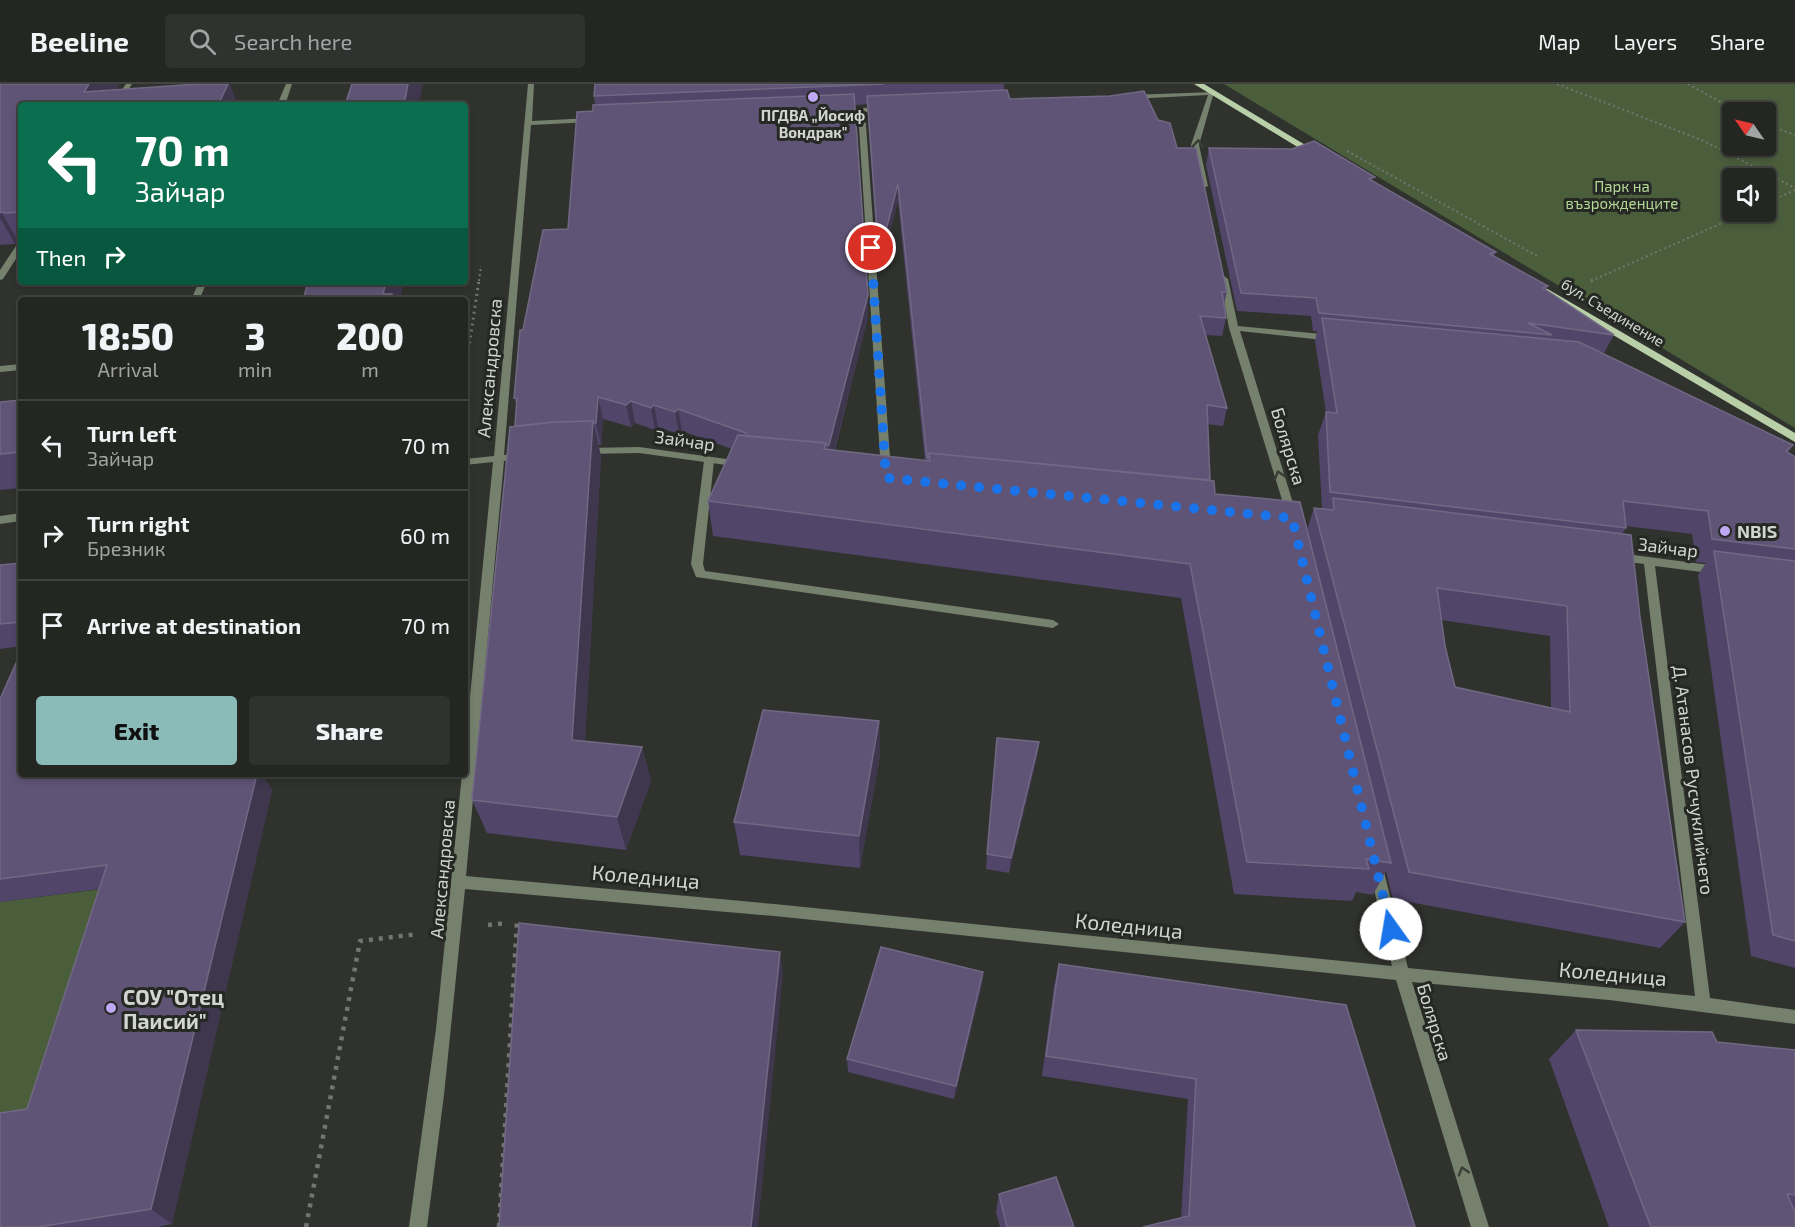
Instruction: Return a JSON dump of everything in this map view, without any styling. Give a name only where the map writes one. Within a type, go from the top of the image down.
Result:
[{"type":"main road","points":[[1198,84],[1324,159]]},
{"type":"main road","name":"бул. Съединение","points":[[1529,280],[1795,438]]},
{"type":"street","points":[[117,102],[129,84]]},
{"type":"street","points":[[282,102],[289,84]]},
{"type":"street","name":"Александровска","points":[[418,1227],[433,1123],[459,882],[531,84]]},
{"type":"street","points":[[1121,97],[1212,93],[1196,145],[1208,203]]},
{"type":"street","points":[[826,112],[897,109]]},
{"type":"street","points":[[861,110],[886,478]]},
{"type":"street","points":[[528,123],[605,120]]},
{"type":"street","points":[[0,277],[3,267],[18,249]]},
{"type":"street","name":"Болярска","points":[[1222,271],[1234,328],[1293,520]]},
{"type":"street","points":[[1234,328],[1341,339]]},
{"type":"street","points":[[0,369],[18,367]]},
{"type":"street","name":"Зайчар","points":[[575,451],[639,450],[709,461],[757,465]]},
{"type":"street","points":[[468,462],[531,455]]},
{"type":"street","points":[[709,461],[697,564],[700,574],[1053,624]]},
{"type":"street","points":[[875,477],[898,480]]},
{"type":"street","points":[[0,520],[18,517]]},
{"type":"street","name":"Зайчар","points":[[1601,555],[1727,572]]},
{"type":"street","name":"Д. Атанасов Русчуклийчето","points":[[1649,561],[1703,1002]]},
{"type":"street","name":"Болярска","points":[[1374,861],[1402,975],[1480,1227]]},
{"type":"street","name":"Коледница","points":[[459,882],[646,896],[1402,975],[1703,1002],[1795,1017]]},
{"type":"path","points":[[1557,84],[1704,141],[1795,189]]},
{"type":"path","points":[[1688,84],[1722,103]]},
{"type":"path","points":[[1776,128],[1795,135]]},
{"type":"path","points":[[1338,146],[1545,261]]},
{"type":"path","points":[[1776,198],[1795,189]]},
{"type":"path","points":[[1586,284],[1725,222]]},
{"type":"green space","name":"Парк на възрожденците","points":[[1224,84],[1795,84],[1795,428]]},
{"type":"green space","points":[[125,886],[51,1126],[0,1134],[0,902]]},
{"type":"building","points":[[0,84],[89,84],[84,92],[228,84],[219,102],[18,102],[18,212],[0,212]]},
{"type":"building","points":[[352,84],[408,84],[405,102],[346,102]]},
{"type":"building","points":[[595,84],[884,84],[594,96]]},
{"type":"building","points":[[1007,90],[1010,99],[1110,96],[1144,91],[1158,120],[1170,123],[1177,148],[1196,148],[1227,292],[1222,292],[1226,318],[1200,316],[1227,408],[1207,405],[1210,480],[929,453],[929,458],[927,458],[898,184],[879,257],[867,96]]},
{"type":"building","points":[[854,94],[868,295],[829,445],[745,436],[746,433],[678,409],[675,412],[654,405],[651,408],[631,401],[626,405],[598,397],[596,423],[593,421],[555,422],[515,426],[517,398],[514,398],[520,330],[523,330],[543,230],[568,229],[577,112],[593,111],[593,105]]},
{"type":"building","points":[[1314,141],[1375,177],[1369,179],[1496,252],[1490,254],[1548,286],[1543,288],[1614,335],[1528,323],[1552,335],[1319,313],[1316,298],[1241,293],[1209,148],[1292,149]]},
{"type":"building","points":[[307,285],[385,285],[383,294],[392,294],[392,297],[304,297]]},
{"type":"building","points":[[1322,318],[1579,342],[1793,445],[1786,451],[1795,457],[1795,549],[1712,539],[1708,511],[1623,501],[1626,528],[1330,492],[1326,412],[1337,413]]},
{"type":"building","points":[[18,400],[18,452],[0,454],[0,402]]},
{"type":"building","points":[[593,421],[572,740],[642,747],[617,817],[472,800],[510,427]]},
{"type":"building","points":[[738,435],[826,443],[824,449],[930,461],[929,453],[1214,481],[1215,494],[1300,502],[1391,863],[1366,859],[1369,869],[1247,862],[1190,564],[708,501]]},
{"type":"building","points":[[1333,498],[1631,535],[1640,617],[1685,922],[1409,872],[1314,508],[1334,510]],"holes":[[[1437,588],[1567,606],[1570,712],[1455,687],[1445,646]]]},
{"type":"building","points":[[1714,551],[1795,561],[1795,941],[1773,935]]},
{"type":"building","points":[[18,563],[18,622],[0,624],[0,565]]},
{"type":"building","name":"СОУ \"Отец Паисий\"","points":[[18,659],[18,777],[256,777],[151,1209],[38,1227],[0,1227],[0,1113],[27,1109],[107,865],[0,879],[0,699]]},
{"type":"building","points":[[763,710],[879,721],[859,836],[734,822]]},
{"type":"building","points":[[997,738],[1039,742],[1011,858],[987,854]]},
{"type":"building","points":[[519,923],[780,952],[751,1227],[499,1227]]},
{"type":"building","points":[[881,947],[983,972],[956,1086],[847,1059]]},
{"type":"building","points":[[1059,964],[1346,1005],[1415,1227],[1143,1227],[1189,1216],[1196,1079],[1046,1056]]},
{"type":"building","points":[[1576,1030],[1712,1032],[1717,1042],[1795,1050],[1795,1195],[1787,1194],[1795,1212],[1795,1227],[1651,1227]]},
{"type":"building","points":[[1056,1177],[1074,1227],[1007,1227],[999,1194]]},
{"type":"place","name":"ПГДВА „Йосиф Вондрак\"","points":[[813,97]]},
{"type":"place","name":"NBIS","points":[[1725,531]]},
{"type":"place","name":"СОУ \"Отец Паисий\"","points":[[111,1008]]},
{"type":"route","points":[[871,248],[886,478],[1292,518],[1391,929]]}]
